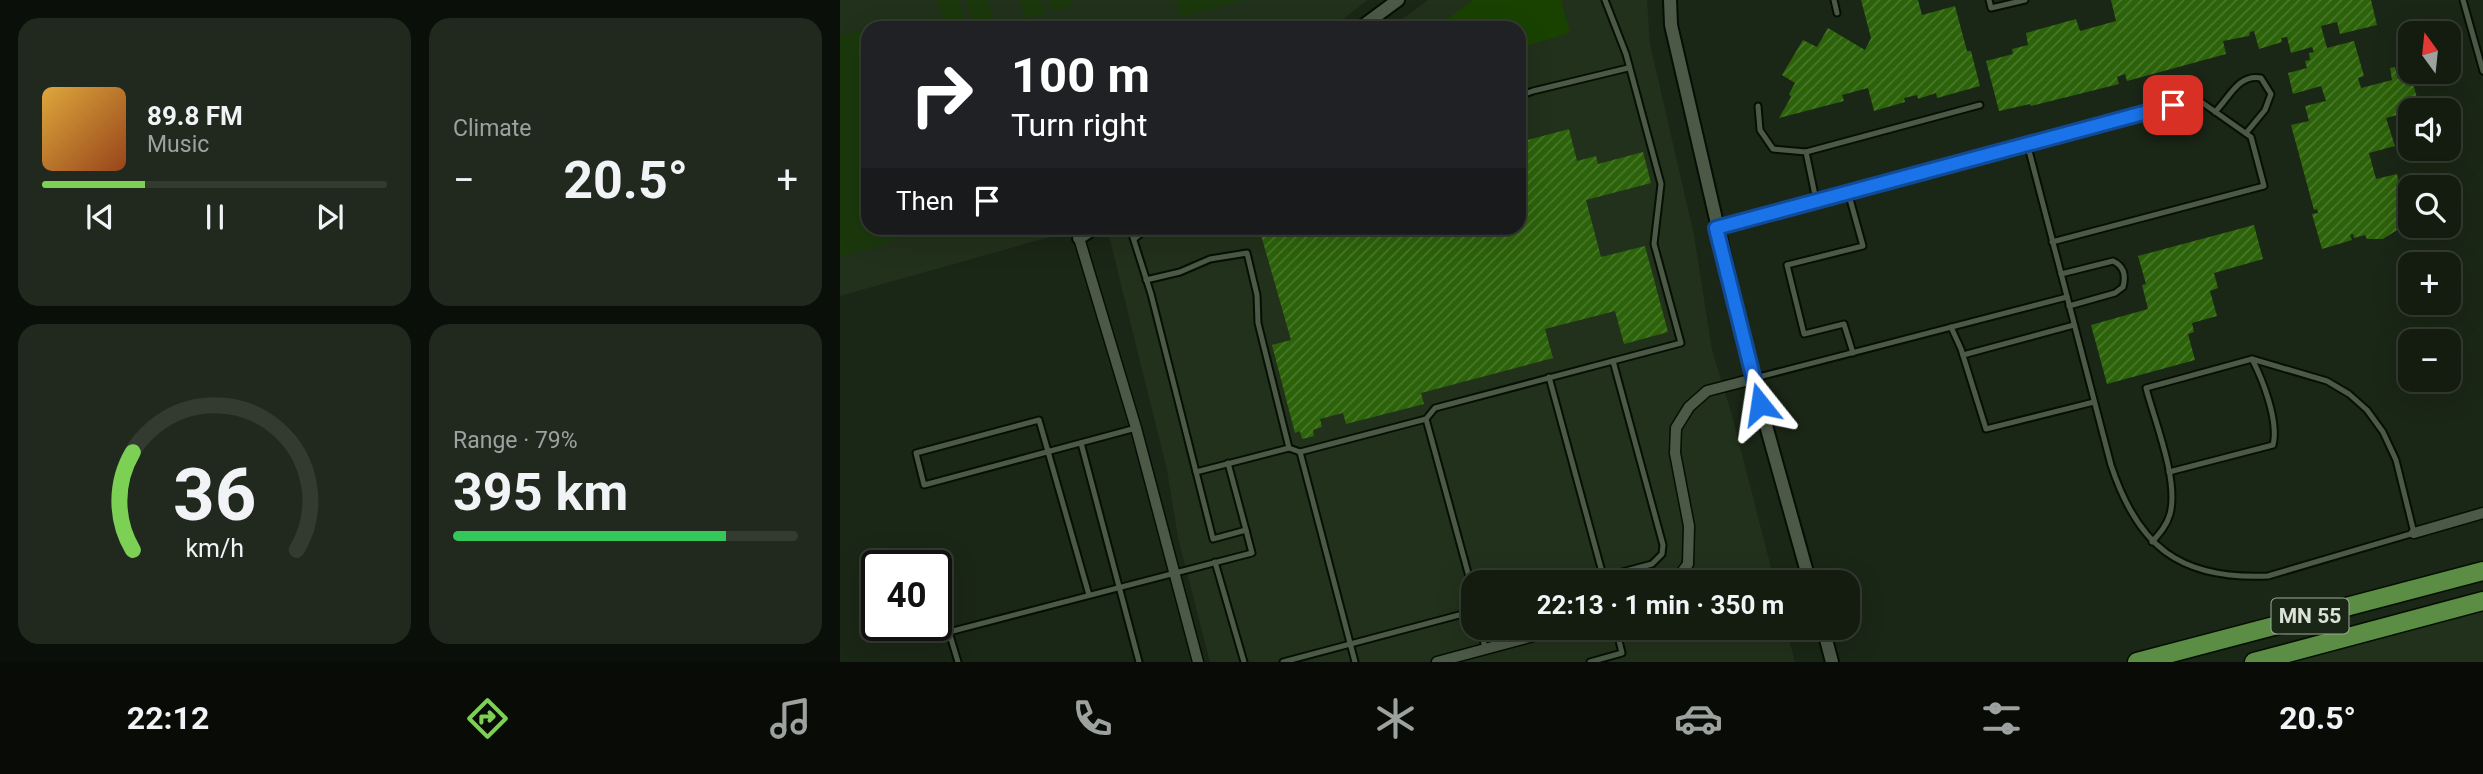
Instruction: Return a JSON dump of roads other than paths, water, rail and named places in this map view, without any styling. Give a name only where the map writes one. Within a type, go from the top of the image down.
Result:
[{"type":"highway","name":"MN 55","points":[[2137,662],[2483,571]]},
{"type":"highway","name":"MN 55","points":[[2254,662],[2483,601]]},
{"type":"street","points":[[1370,21],[1398,0]]},
{"type":"street","points":[[1670,0],[1671,26],[1716,228],[1753,379],[1806,570]]},
{"type":"street","points":[[1084,235],[1079,238],[1136,428],[1198,662]]},
{"type":"street","points":[[1684,570],[1688,564],[1689,526],[1675,453],[1676,428],[1689,407],[1707,391],[1753,379]]},
{"type":"street","points":[[2414,533],[2483,513]]},
{"type":"street","points":[[1437,662],[1518,640]]},
{"type":"street","points":[[1826,640],[1832,662]]},
{"type":"lane","points":[[1196,472],[1289,447],[1300,453],[1426,419],[1434,408],[1681,343],[1654,244],[1661,184],[1626,54],[1605,0]]},
{"type":"lane","points":[[1834,0],[1837,13]]},
{"type":"lane","points":[[1989,0],[1991,8],[2025,0]]},
{"type":"lane","points":[[2463,0],[2483,71]]},
{"type":"lane","points":[[1526,93],[1628,68]]},
{"type":"lane","points":[[2215,112],[2242,80],[2261,78],[2271,93],[2265,110],[2246,134]]},
{"type":"lane","points":[[1716,228],[2197,99],[2251,137],[2264,186],[2052,242]]},
{"type":"lane","points":[[1758,106],[1760,130],[1773,149],[1805,152],[1980,105]]},
{"type":"lane","points":[[2027,144],[2120,494],[2136,523],[2152,542],[2173,557],[2198,569],[2218,575],[2246,577],[2268,576],[2414,533],[2396,460],[2383,432],[2367,410],[2349,394],[2327,381],[2252,359],[2146,388],[2172,489],[2170,514],[2163,529],[2152,542]]},
{"type":"lane","points":[[1805,152],[1816,200]]},
{"type":"lane","points":[[1848,192],[1863,246],[1787,265],[1804,334],[1844,324],[1853,353]]},
{"type":"lane","points":[[1133,235],[1213,539],[1246,530]]},
{"type":"lane","points":[[1134,239],[1139,235]]},
{"type":"lane","points":[[1146,280],[1180,272],[1210,260],[1247,253],[1257,295],[1258,323],[1289,447]]},
{"type":"lane","points":[[2061,274],[2113,261],[2123,270],[2123,287],[2115,293],[2069,306]]},
{"type":"lane","points":[[1753,379],[2067,297]]},
{"type":"lane","points":[[1963,355],[2074,325]]},
{"type":"lane","points":[[1951,327],[1963,355],[1986,429],[2094,402]]},
{"type":"lane","points":[[2169,472],[2273,444],[2276,432],[2259,372],[2252,359]]},
{"type":"lane","points":[[1614,360],[1663,545],[1662,554],[1651,564],[1634,570]]},
{"type":"lane","points":[[1549,377],[1602,570]]},
{"type":"lane","points":[[1426,419],[1467,570]]},
{"type":"lane","points":[[1089,595],[1048,452],[1039,420],[916,453],[924,485],[1048,452],[1136,428]]},
{"type":"lane","points":[[1081,443],[1139,662]]},
{"type":"lane","points":[[1300,453],[1355,662]]},
{"type":"lane","points":[[958,662],[949,632],[1252,553],[1228,463]]},
{"type":"lane","points":[[1215,562],[1244,662]]},
{"type":"lane","points":[[1283,662],[1461,614]]},
{"type":"lane","points":[[1483,640],[1485,649]]},
{"type":"lane","points":[[1619,640],[1624,662]]},
{"type":"lane","points":[[1590,662],[1622,653]]}]
